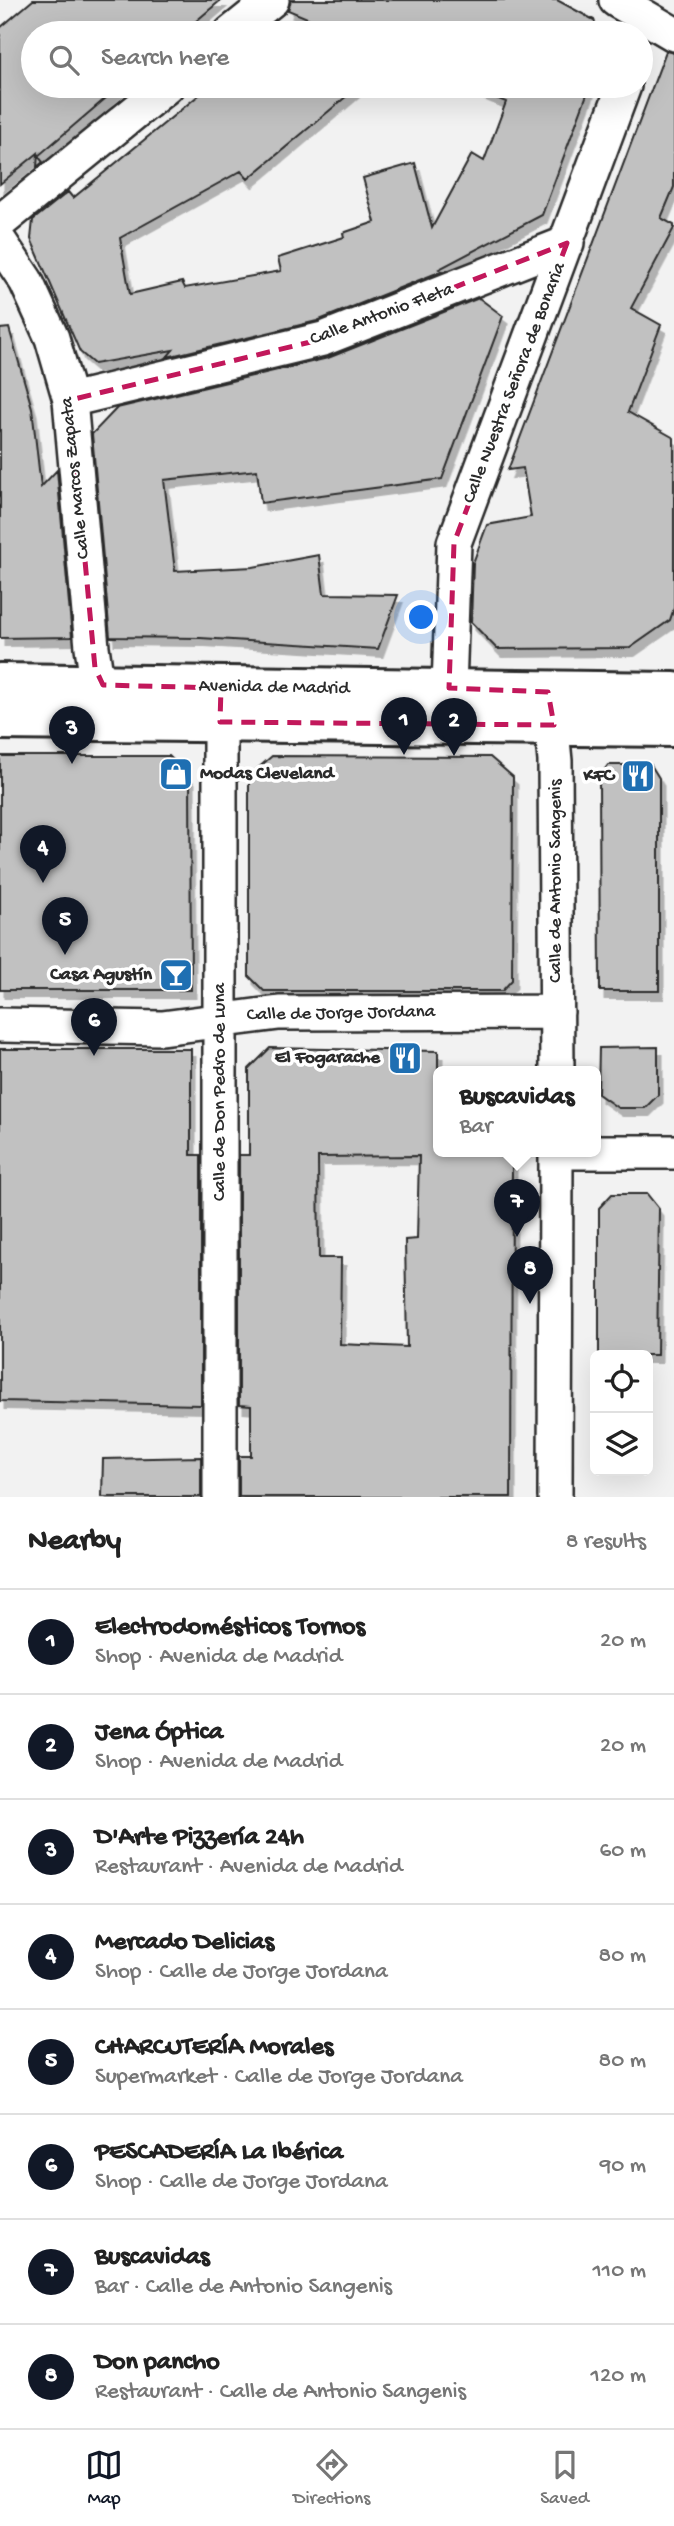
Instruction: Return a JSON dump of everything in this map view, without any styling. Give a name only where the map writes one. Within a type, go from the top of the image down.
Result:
[{"type":"main road","name":"Avenida de Madrid","points":[[0,683],[103,685],[220,705],[551,708],[674,692]]},
{"type":"main road","name":"Avenida de Madrid","points":[[0,720],[449,688],[551,708],[674,727]]},
{"type":"street","points":[[246,21],[272,0]]},
{"type":"street","points":[[616,0],[642,21]]},
{"type":"street","points":[[0,222],[152,98]]},
{"type":"street","name":"Calle Nuestra Señora de Bonaria","points":[[449,688],[454,543],[620,98]]},
{"type":"street","name":"Calle Marcos Zapata","points":[[0,242],[26,281],[52,338],[70,400],[92,647],[95,668],[103,685]]},
{"type":"street","name":"Calle Antonio Fleta","points":[[70,400],[323,340],[567,243]]},
{"type":"street","name":"Calle de Don Pedro de Luna","points":[[220,705],[220,1497]]},
{"type":"street","name":"Calle de Antonio Sangenis","points":[[551,708],[557,1066]]},
{"type":"street","name":"Calle de Jorge Jordana","points":[[0,1026],[162,1028],[220,1018],[279,1013],[557,1012]]},
{"type":"street","points":[[601,1152],[674,1152]]},
{"type":"street","points":[[555,1497],[556,1157]]},
{"type":"highlighted area","points":[[567,243],[454,543],[449,688],[548,692],[554,725],[220,722],[221,688],[103,685],[95,668],[70,400],[323,339]]},
{"type":"building","points":[[33,0],[221,0],[196,21],[21,21],[21,98],[106,98],[38,156],[43,162],[37,167],[38,153],[0,184],[0,28]]},
{"type":"building","points":[[291,0],[557,0],[594,21],[314,21],[288,10]]},
{"type":"building","points":[[666,51],[674,53],[674,187],[661,218],[674,225],[674,228],[631,308],[661,325],[628,412],[674,438],[674,608],[670,620],[630,648],[497,649],[471,622],[473,563],[487,525],[531,517],[523,468],[508,470],[648,98],[653,98],[653,85]]},
{"type":"building","points":[[195,98],[344,98],[248,179],[241,171],[120,238],[130,294],[182,282],[185,288],[281,271],[278,258],[344,237],[343,233],[375,222],[363,178],[415,163],[432,228],[472,154],[484,161],[506,102],[496,98],[586,98],[542,215],[439,269],[442,271],[317,321],[167,357],[173,350],[94,364],[80,352],[31,239],[33,220],[68,192],[73,198]]},
{"type":"building","points":[[479,298],[503,316],[442,479],[261,503],[257,470],[164,480],[175,571],[253,567],[319,555],[324,594],[398,595],[378,649],[200,638],[110,637],[92,434],[117,408],[328,358]]},
{"type":"building","points":[[9,328],[32,408],[41,487],[57,470],[72,637],[0,638],[0,329]]},
{"type":"building","points":[[0,756],[169,756],[190,776],[191,990],[0,990]]},
{"type":"building","points":[[272,756],[490,757],[513,777],[512,980],[502,991],[264,991],[249,976],[249,776]]},
{"type":"building","points":[[608,765],[651,765],[659,778],[659,991],[600,991],[599,777]]},
{"type":"building","points":[[658,1047],[658,1095],[645,1108],[618,1108],[601,1096],[599,1048]]},
{"type":"building","points":[[270,1048],[438,1051],[438,1066],[433,1066],[433,1157],[512,1157],[511,1497],[239,1497],[239,1456],[251,1456],[251,1406],[239,1405],[239,1155],[249,1155],[249,1069]],"holes":[[[419,1156],[417,1239],[405,1240],[407,1347],[340,1344],[341,1258],[319,1258],[318,1157]]]},
{"type":"building","points":[[0,1049],[191,1049],[191,1155],[201,1155],[201,1405],[0,1401]]},
{"type":"building","points":[[612,1194],[647,1194],[659,1209],[657,1355],[653,1355],[653,1350],[599,1350],[599,1208]]},
{"type":"building","points":[[201,1457],[201,1497],[102,1497],[103,1459]]},
{"type":"place","name":"Electrodomésticos Tornos","points":[[404,755]]},
{"type":"place","name":"Jena Óptica","points":[[454,756]]},
{"type":"place","name":"D'Arte Pizzería 24h","points":[[72,764]]},
{"type":"place","name":"Modas Cleveland","points":[[176,774]]},
{"type":"place","name":"KFC","points":[[638,776]]},
{"type":"place","name":"Mercado Delicias","points":[[43,883]]},
{"type":"place","name":"CHARCUTERÍA Morales","points":[[65,955]]},
{"type":"place","name":"Casa Agustín","points":[[176,975]]},
{"type":"place","name":"PESCADERÍA La Ibérica","points":[[94,1056]]},
{"type":"place","name":"El Fogarache","points":[[405,1058]]},
{"type":"place","name":"Buscavidas","points":[[517,1237]]},
{"type":"place","name":"Don pancho","points":[[530,1304]]}]
